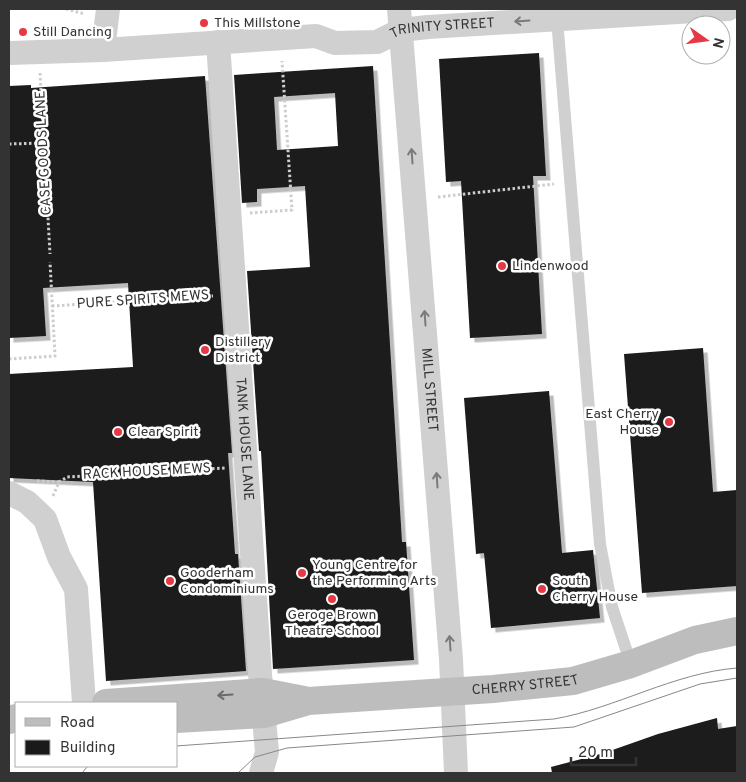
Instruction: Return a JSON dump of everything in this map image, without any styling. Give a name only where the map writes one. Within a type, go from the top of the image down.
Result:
[{"type":"street","points":[[103,50],[108,9]]},
{"type":"street","name":"TRINITY STREET","points":[[9,53],[103,50],[316,36],[334,43],[361,43],[377,42],[400,19],[557,19],[728,9]]},
{"type":"street","name":"MILL STREET","points":[[400,19],[452,692],[456,773]]},
{"type":"street","name":"TANK HOUSE LANE","points":[[218,42],[267,752],[260,773]]},
{"type":"street","points":[[9,493],[27,502],[45,518],[59,557],[76,589],[84,702]]},
{"type":"street","name":"CHERRY STREET","points":[[178,703],[308,701],[452,692],[572,681],[631,664],[695,640],[737,631]]},
{"type":"street","name":"CHERRY STREET","points":[[178,719],[263,703]]},
{"type":"lane","points":[[557,19],[600,544],[612,607],[631,664]]},
{"type":"path","points":[[229,214],[292,210],[280,38]]},
{"type":"path","name":"CASE GOODS LANE","points":[[39,52],[50,254]]},
{"type":"path","points":[[9,144],[44,143]]},
{"type":"path","points":[[438,197],[570,182]]},
{"type":"path","points":[[9,359],[55,356],[50,262]]},
{"type":"path","name":"PURE SPIRITS MEWS","points":[[52,306],[234,294]]},
{"type":"path","name":"RACK HOUSE MEWS","points":[[45,518],[59,482],[67,477],[246,467]]},
{"type":"building","points":[[539,53],[546,176],[533,176],[542,334],[470,338],[461,181],[446,182],[439,59]]},
{"type":"building","points":[[373,66],[402,542],[406,542],[414,660],[273,669],[261,451],[259,451],[247,271],[310,267],[305,186],[257,189],[257,202],[242,203],[234,75]],"holes":[[[335,93],[338,146],[277,150],[274,97]]]},
{"type":"building","points":[[205,76],[232,453],[228,453],[235,554],[238,554],[246,671],[106,681],[93,482],[9,478],[9,374],[133,367],[128,283],[43,288],[46,336],[9,338],[9,86],[31,85],[31,88]]},
{"type":"building","name":"East Cherry House","points":[[703,348],[713,492],[737,490],[737,586],[642,593],[624,354]]},
{"type":"building","points":[[549,391],[562,553],[593,550],[600,618],[491,628],[484,553],[476,554],[464,398]]},
{"type":"building","points":[[717,718],[718,729],[737,726],[737,773],[552,773],[551,767],[604,753],[658,734]]},
{"type":"tram line","points":[[178,746],[554,719],[600,707],[668,683],[713,671],[737,668]]},
{"type":"tram line","points":[[238,773],[255,757],[287,748],[574,727],[700,684],[737,678]]},
{"type":"tram line","points":[[82,773],[87,767]]},
{"type":"place","name":"This Millstone","points":[[204,23]]},
{"type":"place","name":"Still Dancing","points":[[23,32]]},
{"type":"place","name":"Lindenwood","points":[[502,266]]},
{"type":"place","name":"Distillery District","points":[[205,350]]},
{"type":"place","name":"East Cherry House","points":[[669,422]]},
{"type":"place","name":"Clear Spirit","points":[[118,432]]},
{"type":"place","name":"Young Centre for the Performing Arts","points":[[302,573]]},
{"type":"place","name":"Gooderham Condominiums","points":[[170,581]]},
{"type":"place","name":"South Cherry House","points":[[542,589]]},
{"type":"place","name":"Geroge Brown Theatre School","points":[[332,599]]}]
